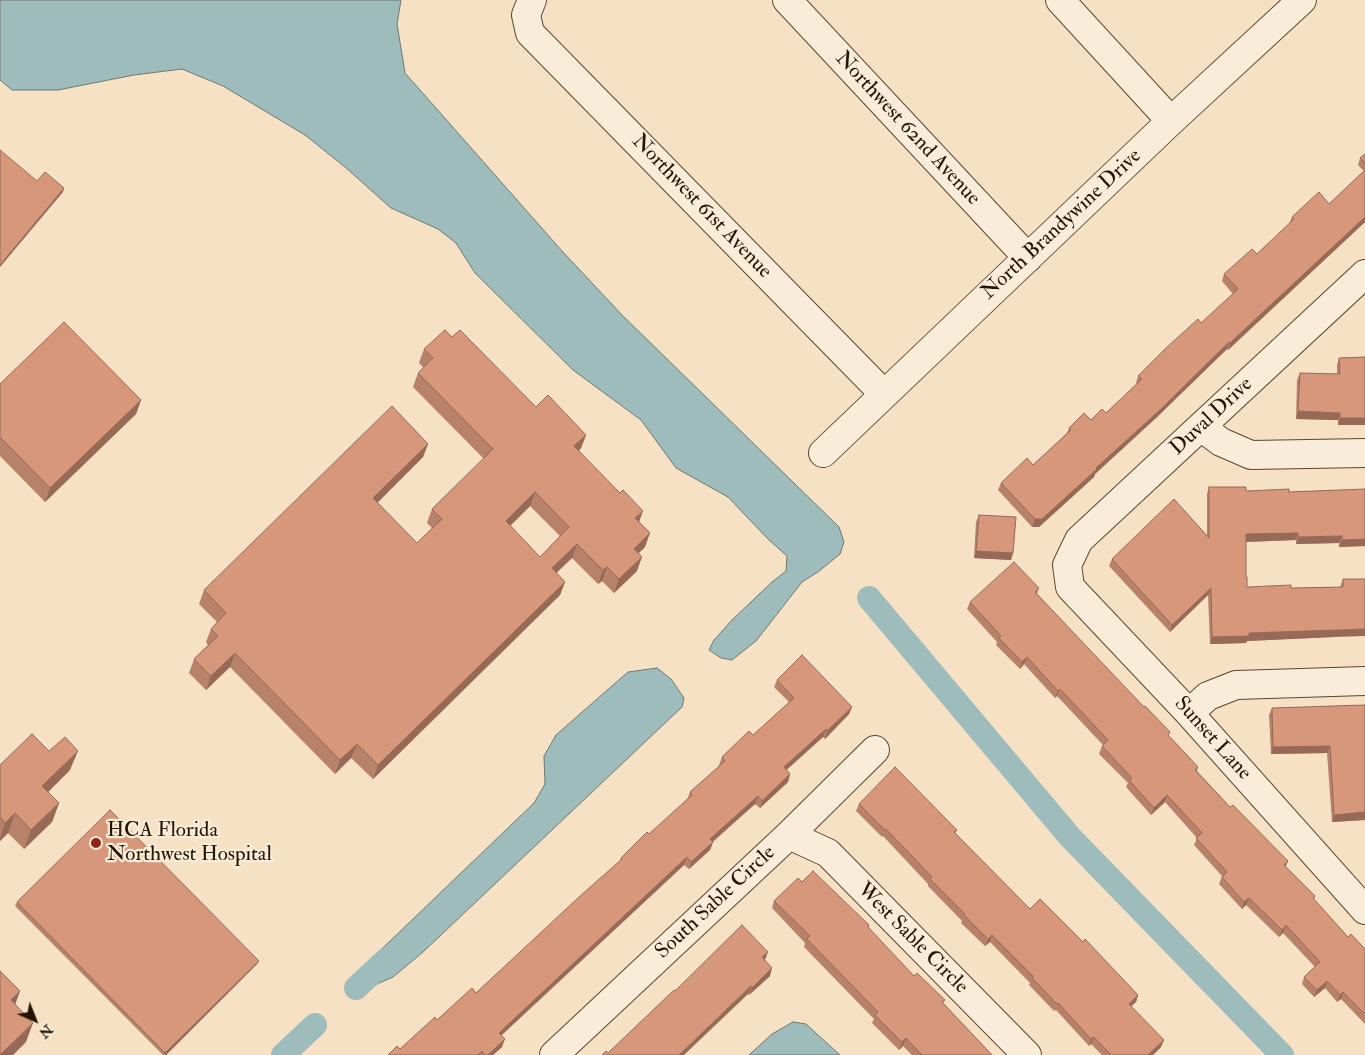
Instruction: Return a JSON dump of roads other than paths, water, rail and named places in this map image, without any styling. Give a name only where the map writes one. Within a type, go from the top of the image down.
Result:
[{"type":"street","name":"Northwest 62nd Avenue","points":[[787,0],[1028,258]]},
{"type":"street","points":[[1060,0],[1171,122]]},
{"type":"street","name":"North Brandywine Drive","points":[[823,453],[1302,0]]},
{"type":"street","name":"Northwest 61st Avenue","points":[[529,7],[530,33],[884,394]]},
{"type":"street","name":"Duval Drive","points":[[1067,565],[1079,540],[1365,274]]},
{"type":"street","points":[[1201,427],[1221,442],[1251,455],[1365,453]]},
{"type":"street","name":"Sunset Lane","points":[[1067,565],[1070,587],[1189,713],[1365,910]]},
{"type":"street","points":[[1189,713],[1208,696],[1236,685],[1365,681]]},
{"type":"street","name":"South Sable Circle","points":[[554,1055],[790,835],[876,750]]},
{"type":"street","name":"West Sable Circle","points":[[790,835],[828,853],[1027,1055]]},
{"type":"water","points":[[0,0],[401,0],[397,24],[405,73],[562,251],[622,315],[839,527],[844,542],[840,554],[802,582],[756,641],[732,660],[721,658],[709,650],[714,640],[732,620],[786,571],[787,556],[728,497],[676,468],[641,420],[573,370],[475,273],[456,243],[438,229],[391,208],[305,135],[223,86],[182,69],[134,75],[58,90],[12,90],[0,80]]},
{"type":"water","points":[[657,668],[671,679],[684,698],[682,707],[423,952],[393,977],[377,984],[363,986],[359,974],[364,966],[534,803],[545,784],[544,756],[556,735],[628,672]]},
{"type":"water","points":[[793,1022],[806,1024],[840,1055],[749,1055],[772,1034]]},
{"type":"waterway","points":[[869,598],[1070,837],[1282,1055]]},
{"type":"waterway","points":[[356,988],[386,960]]},
{"type":"waterway","points":[[283,1055],[315,1025]]},
{"type":"place","name":"HCA Florida Northwest Hospital","points":[[96,843]]}]
